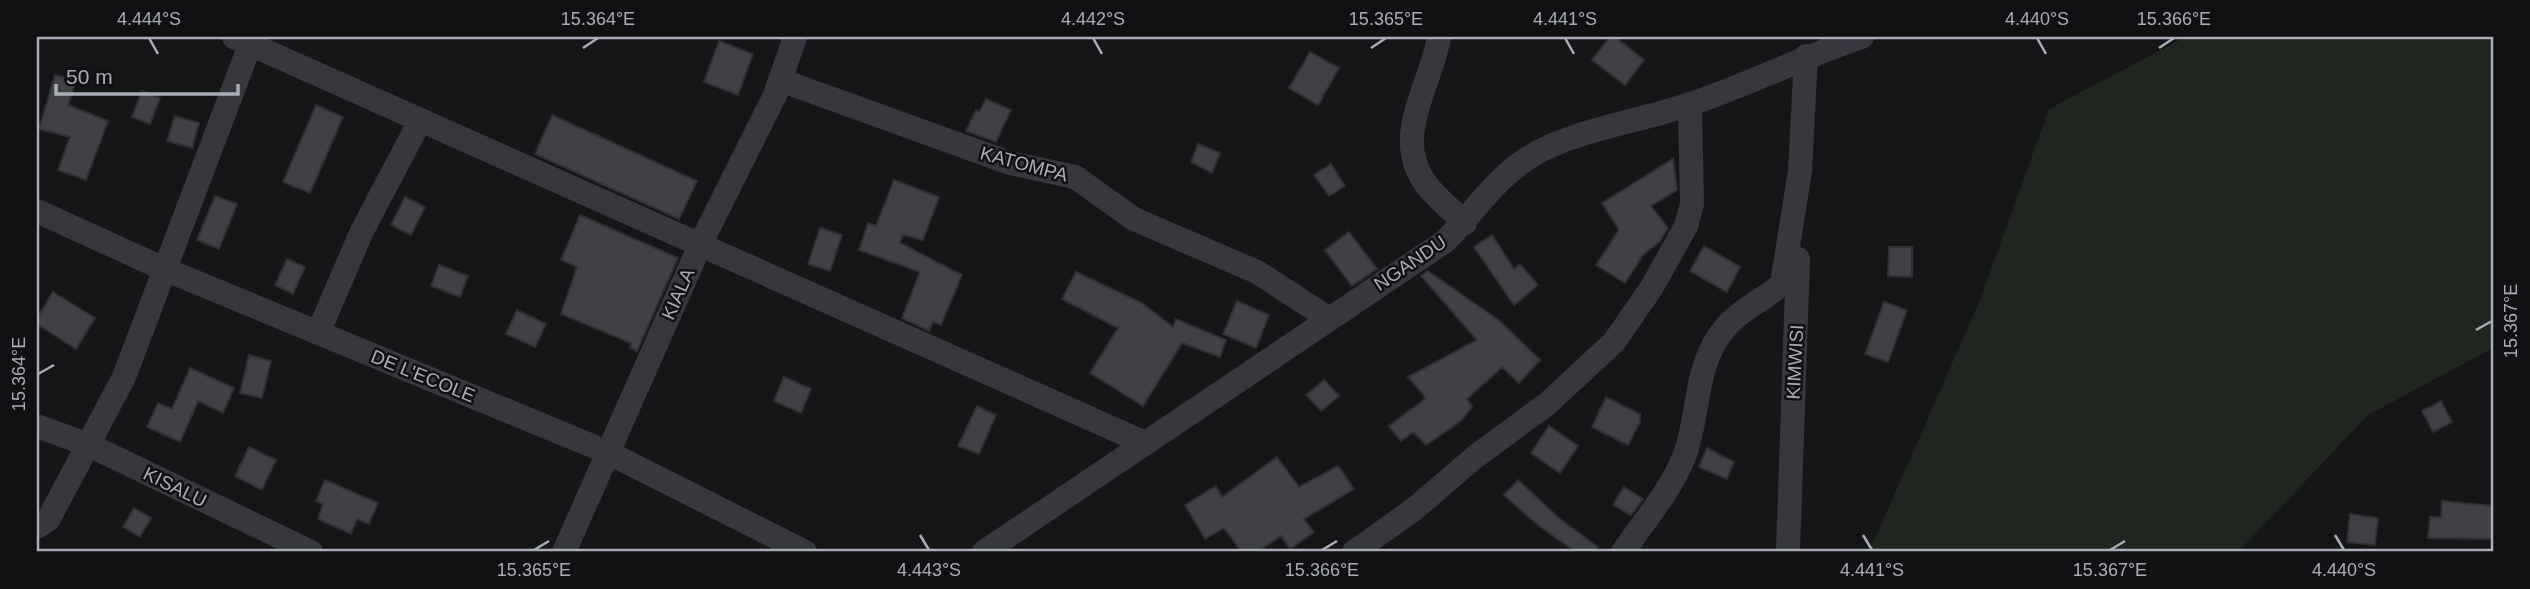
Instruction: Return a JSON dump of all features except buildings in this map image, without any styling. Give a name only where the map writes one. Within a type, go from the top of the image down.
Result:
[{"type":"street","name":"KIALA","points":[[564,552],[701,243],[780,80],[795,37]]},
{"type":"street","points":[[1439,37],[1409,136],[1413,162],[1426,184],[1465,223]]},
{"type":"street","name":"NGANDU","points":[[984,552],[1444,242],[1465,223],[1499,181],[1531,156],[1569,140],[1690,104],[1806,56],[1862,37]]},
{"type":"street","points":[[37,527],[48,520],[124,377],[246,39],[420,121],[701,243],[1145,443]]},
{"type":"street","points":[[1623,552],[1675,477],[1685,455],[1700,375],[1717,339],[1739,312],[1782,284],[1800,171],[1806,56]]},
{"type":"street","name":"KATOMPA","points":[[780,80],[867,113],[881,114],[998,159],[1075,177],[1134,219],[1257,272],[1328,318]]},
{"type":"street","points":[[1354,552],[1547,404],[1614,342],[1652,287],[1686,226],[1692,204],[1690,104]]},
{"type":"street","points":[[318,333],[362,231],[420,121]]},
{"type":"street","name":"KIMWISI","points":[[1788,552],[1791,522],[1789,438],[1797,356],[1800,171]]},
{"type":"street","name":"DE L'ECOLE","points":[[37,211],[164,270],[607,452],[805,552]]},
{"type":"street","name":"KISALU","points":[[37,426],[89,445],[278,545],[312,552]]},
{"type":"shaded area","points":[[2185,37],[2493,37],[2493,348],[2368,415],[2238,552],[1869,552],[1980,300],[2049,109]]}]
